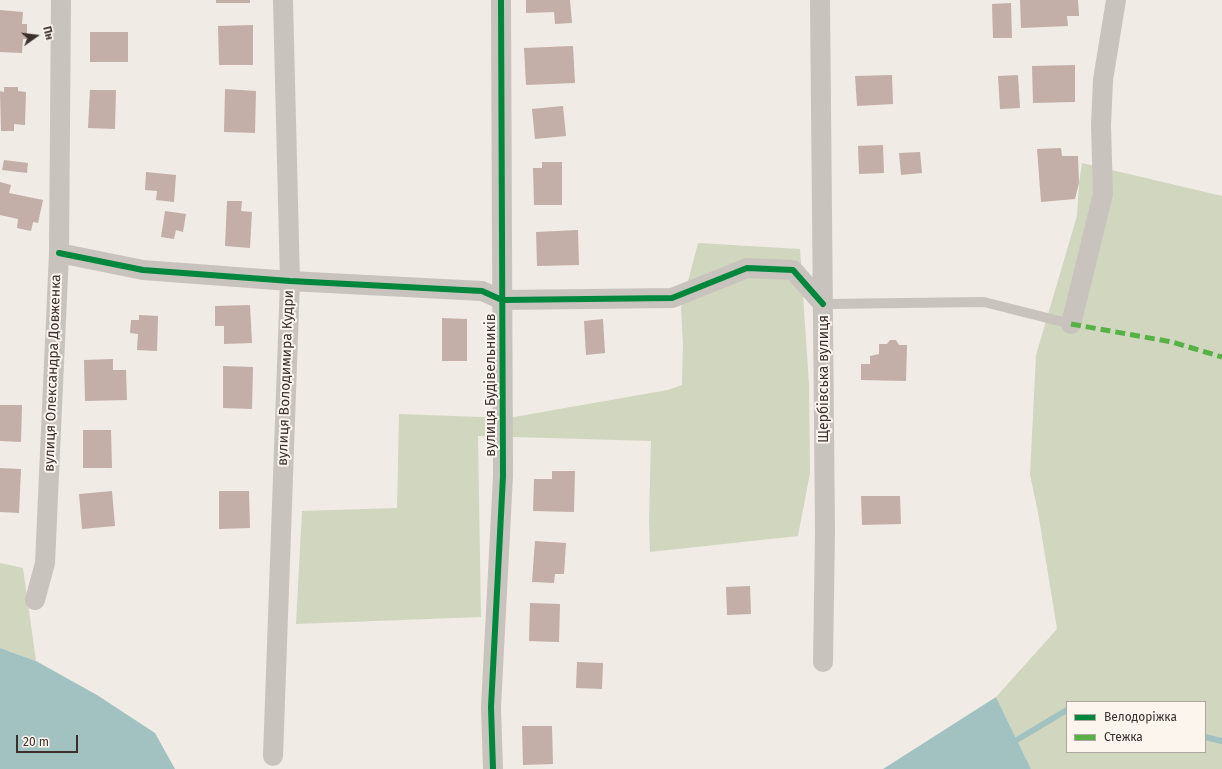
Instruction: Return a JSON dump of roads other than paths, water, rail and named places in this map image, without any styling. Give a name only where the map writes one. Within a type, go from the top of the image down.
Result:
[{"type":"street","name":"вулиця Олександра Довженка","points":[[35,600],[45,563],[58,253],[61,0]]},
{"type":"street","name":"вулиця Володимира Кудри","points":[[273,756],[290,281],[284,0]]},
{"type":"street","name":"вулиця Будівельників","points":[[493,769],[492,707],[503,476],[501,0]]},
{"type":"street","name":"Щербівська вулиця","points":[[820,0],[825,531],[823,662]]},
{"type":"street","points":[[1071,324],[1103,194],[1101,125],[1102,94],[1105,63],[1116,0]]},
{"type":"street","points":[[58,253],[143,270],[290,281],[482,291],[502,300],[672,298],[747,268],[793,270],[823,304]]},
{"type":"lane","points":[[823,304],[984,302],[1071,324]]},
{"type":"water","points":[[0,648],[36,661],[97,695],[155,733],[175,769],[0,769]]},
{"type":"water","points":[[996,697],[1031,769],[883,769]]},
{"type":"waterway","points":[[1010,744],[1066,711]]},
{"type":"waterway","points":[[1206,737],[1222,741]]}]
